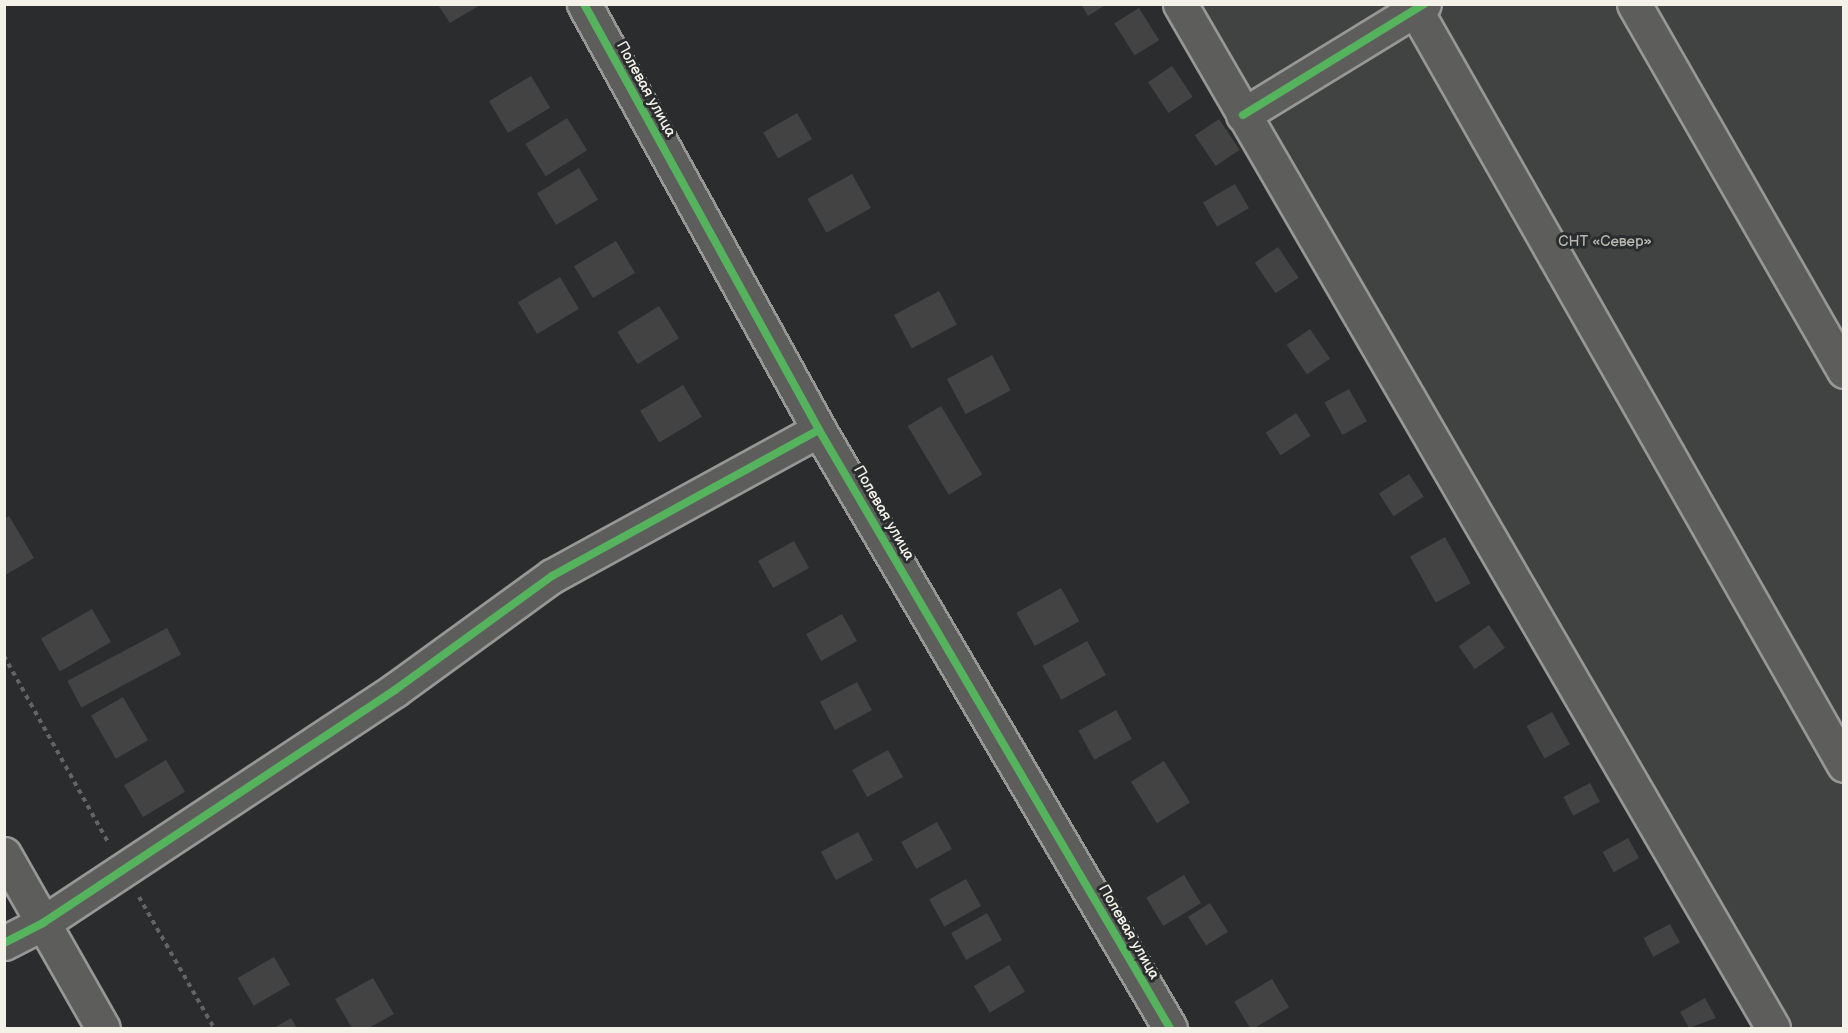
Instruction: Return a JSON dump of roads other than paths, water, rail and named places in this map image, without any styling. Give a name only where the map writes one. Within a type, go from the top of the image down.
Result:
[{"type":"street","name":"Полевая улица","points":[[584,4],[819,429],[1170,1029]]},
{"type":"street","points":[[1180,4],[1773,1029]]},
{"type":"street","points":[[1634,4],[1844,371]]},
{"type":"street","points":[[1243,115],[1417,6],[1844,765]]},
{"type":"street","points":[[4,943],[43,923],[395,690],[552,576],[819,429]]},
{"type":"street","points":[[4,854],[103,1029]]},
{"type":"park label","name":"СНТ «Север»","points":[[1605,242]]}]
